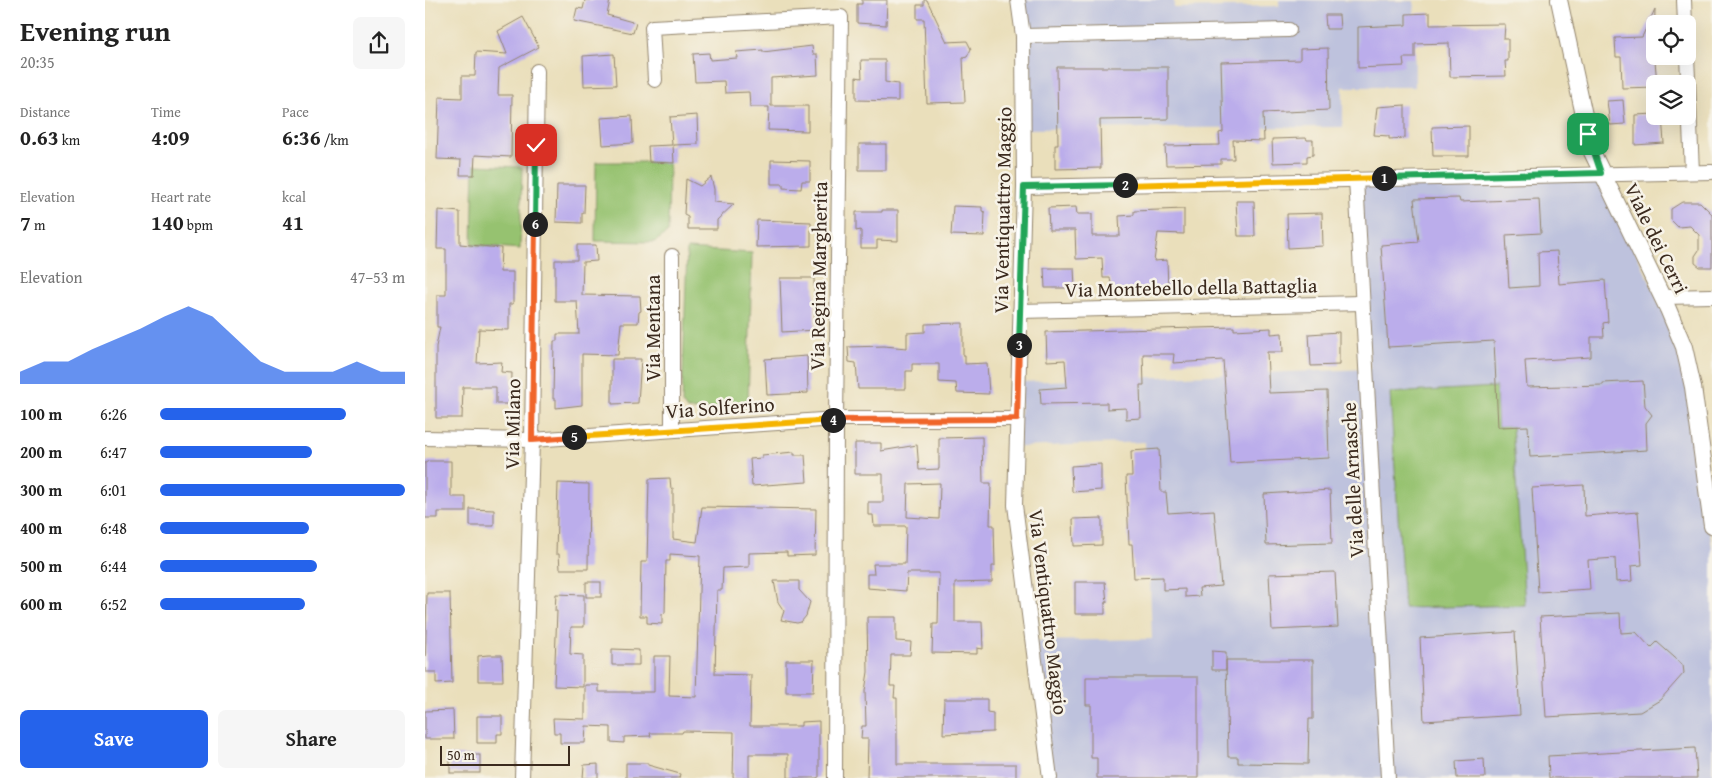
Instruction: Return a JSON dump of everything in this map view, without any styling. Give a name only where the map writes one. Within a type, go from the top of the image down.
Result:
[{"type":"street","name":"Via Ventiquattro Maggio","points":[[1018,0],[1023,36],[1024,187],[1015,505],[1050,778]]},
{"type":"street","name":"Viale dei Cerri","points":[[1559,0],[1588,134],[1601,173],[1663,297],[1677,328],[1689,367],[1712,526]]},
{"type":"street","points":[[1685,0],[1685,15]]},
{"type":"street","name":"Via Regina Margherita","points":[[655,80],[652,27],[841,17],[836,419],[835,778]]},
{"type":"street","points":[[1023,36],[1289,30]]},
{"type":"street","points":[[1687,65],[1692,172]]},
{"type":"street","name":"Via Milano","points":[[523,778],[532,440],[537,71]]},
{"type":"street","points":[[1024,187],[1712,172]]},
{"type":"street","name":"Via delle Arnasche","points":[[1356,179],[1388,778]]},
{"type":"street","name":"Via Mentana","points":[[672,430],[673,256]]},
{"type":"street","points":[[1663,297],[1712,296]]},
{"type":"street","name":"Via Montebello della Battaglia","points":[[1020,311],[1362,303]]},
{"type":"street","name":"Via Solferino","points":[[425,438],[532,440],[836,419],[1017,419]]},
{"type":"shaded area","points":[[1013,0],[1174,0],[1174,8],[1279,6],[1279,0],[1414,1],[1415,87],[1343,87],[1343,127],[1020,129],[1019,36]]},
{"type":"shaded area","points":[[1599,176],[1672,328],[1689,387],[1712,549],[1712,778],[1052,778],[1036,641],[1152,639],[1145,442],[1019,447],[1021,382],[1370,369],[1358,181]]},
{"type":"green space","points":[[596,162],[669,162],[668,232],[655,242],[595,241]]},
{"type":"green space","points":[[474,165],[522,167],[520,249],[472,245]]},
{"type":"green space","points":[[687,249],[752,253],[748,407],[687,410],[682,403]]},
{"type":"green space","points":[[1496,387],[1498,427],[1512,426],[1525,605],[1404,608],[1390,393]]},
{"type":"building","points":[[585,0],[610,0],[607,15],[636,23],[633,33],[574,21],[577,8],[583,9]]},
{"type":"building","points":[[862,0],[887,0],[886,25],[857,23],[857,4],[862,4]]},
{"type":"building","points":[[924,0],[927,0],[947,42],[967,41],[971,49],[967,57],[963,58],[965,102],[927,103],[924,19],[917,19],[917,5],[924,5]]},
{"type":"building","points":[[1430,13],[1430,25],[1505,24],[1504,39],[1508,39],[1508,61],[1505,61],[1506,76],[1450,77],[1449,43],[1415,44],[1415,58],[1403,58],[1404,66],[1358,68],[1358,27],[1406,25],[1406,14]]},
{"type":"building","points":[[1325,15],[1339,15],[1340,29],[1326,29]]},
{"type":"building","points":[[523,17],[539,47],[499,68],[498,95],[512,95],[511,157],[475,155],[474,175],[460,175],[461,160],[437,159],[439,97],[462,98],[462,76],[475,76],[476,52],[507,54],[498,31]]},
{"type":"building","points":[[1646,28],[1646,65],[1655,65],[1656,75],[1646,75],[1646,87],[1622,88],[1621,57],[1616,57],[1615,38],[1642,37]]},
{"type":"building","points":[[812,46],[813,54],[817,54],[818,75],[771,78],[771,106],[808,106],[808,131],[768,130],[769,107],[750,107],[749,92],[725,93],[724,81],[695,82],[693,54],[709,53],[710,60],[737,58],[736,52],[763,50],[763,52]]},
{"type":"building","points":[[1328,48],[1329,110],[1263,113],[1264,141],[1233,140],[1234,159],[1221,159],[1221,164],[1166,165],[1165,146],[1220,145],[1219,133],[1223,132],[1221,62],[1300,60],[1300,49]]},
{"type":"building","points":[[614,54],[616,85],[584,86],[583,56]]},
{"type":"building","points":[[861,60],[885,60],[885,82],[898,84],[898,101],[856,100],[856,77],[862,78]]},
{"type":"building","points":[[1057,67],[1168,67],[1168,119],[1100,120],[1101,168],[1055,169],[1055,145],[1058,145]]},
{"type":"building","points":[[1623,100],[1625,124],[1610,125],[1607,101]]},
{"type":"building","points":[[1405,105],[1405,138],[1389,139],[1389,136],[1374,135],[1377,107]]},
{"type":"building","points":[[1646,114],[1646,125],[1663,125],[1664,143],[1635,145],[1635,115]]},
{"type":"building","points":[[697,115],[698,144],[673,145],[674,163],[649,162],[648,146],[672,145],[670,117]]},
{"type":"building","points":[[632,116],[633,143],[603,145],[601,118]]},
{"type":"building","points":[[1469,126],[1469,156],[1433,156],[1432,127]]},
{"type":"building","points":[[1306,138],[1307,140],[1313,140],[1313,155],[1307,156],[1307,162],[1273,163],[1272,139]]},
{"type":"building","points":[[859,144],[886,144],[886,170],[859,170]]},
{"type":"building","points":[[771,160],[810,161],[810,181],[802,181],[801,189],[783,188],[783,184],[771,184]]},
{"type":"building","points":[[711,177],[714,189],[714,202],[734,204],[717,220],[717,229],[688,229],[688,217],[684,215],[686,179],[700,186]]},
{"type":"building","points":[[557,185],[585,185],[582,223],[556,222]]},
{"type":"building","points":[[1459,198],[1460,202],[1539,199],[1541,233],[1506,235],[1509,288],[1539,286],[1538,252],[1557,251],[1559,284],[1605,280],[1608,322],[1603,323],[1604,337],[1591,337],[1591,357],[1525,361],[1527,387],[1603,385],[1603,383],[1643,381],[1645,406],[1652,415],[1646,423],[1647,450],[1530,457],[1528,426],[1498,427],[1494,341],[1388,347],[1381,245],[1419,242],[1414,199]]},
{"type":"building","points":[[1236,201],[1254,201],[1255,236],[1238,236]]},
{"type":"building","points":[[1682,202],[1700,202],[1712,214],[1712,267],[1700,267],[1695,263],[1695,256],[1699,250],[1699,235],[1690,226],[1678,227],[1671,220],[1671,209]]},
{"type":"building","points":[[953,206],[982,207],[982,211],[985,212],[984,236],[951,235]]},
{"type":"building","points":[[1076,207],[1077,214],[1092,214],[1092,236],[1120,236],[1119,216],[1134,215],[1134,211],[1184,209],[1184,234],[1158,233],[1154,261],[1167,260],[1168,288],[1135,289],[1135,294],[1113,294],[1110,278],[1103,278],[1102,258],[1076,259],[1075,230],[1049,230],[1048,208]]},
{"type":"building","points":[[438,210],[460,212],[460,244],[501,248],[500,272],[513,272],[513,304],[509,304],[509,330],[479,329],[477,363],[502,362],[501,372],[512,373],[511,404],[496,404],[496,387],[463,387],[462,418],[436,418],[436,347],[440,327],[437,327],[437,295],[446,295],[446,249],[437,249]]},
{"type":"building","points":[[882,210],[898,210],[898,241],[877,240],[877,248],[861,248],[861,230],[856,231],[856,212],[882,212]]},
{"type":"building","points":[[1322,213],[1323,246],[1288,248],[1287,214]]},
{"type":"building","points":[[757,220],[811,222],[811,246],[756,247]]},
{"type":"building","points":[[577,245],[596,245],[597,261],[583,262],[582,295],[640,296],[641,311],[639,312],[638,323],[621,323],[618,355],[582,354],[582,405],[556,408],[556,399],[553,399],[554,341],[557,341],[557,334],[579,334],[577,301],[555,301],[555,260],[577,260]]},
{"type":"building","points":[[1044,268],[1074,268],[1075,288],[1045,288]]},
{"type":"building","points":[[780,278],[814,278],[815,330],[782,332]]},
{"type":"building","points":[[963,323],[963,355],[965,355],[965,364],[987,363],[989,394],[957,393],[956,383],[939,382],[939,364],[912,364],[912,371],[906,371],[906,389],[858,389],[856,363],[849,362],[848,347],[884,346],[907,348],[907,333],[925,332],[925,324]]},
{"type":"building","points":[[1234,327],[1234,330],[1271,328],[1271,334],[1282,333],[1283,352],[1267,352],[1269,393],[1327,391],[1329,458],[1230,463],[1223,360],[1173,363],[1174,354],[1143,354],[1144,385],[1140,385],[1141,418],[1126,419],[1126,408],[1107,409],[1107,403],[1041,404],[1040,389],[1067,387],[1065,360],[1047,361],[1046,332]]},
{"type":"building","points":[[1339,332],[1339,365],[1311,366],[1309,334]]},
{"type":"building","points":[[807,356],[808,393],[767,395],[765,359]]},
{"type":"building","points":[[612,359],[641,359],[638,403],[612,404]]},
{"type":"building","points":[[982,437],[983,483],[991,483],[990,525],[994,525],[995,566],[992,566],[992,582],[955,583],[955,622],[982,622],[983,649],[977,648],[977,654],[932,653],[933,624],[938,624],[939,573],[907,573],[906,591],[867,588],[867,574],[874,574],[873,564],[905,564],[906,526],[874,526],[873,515],[868,515],[868,502],[883,502],[883,474],[855,474],[855,443],[881,443],[881,451],[917,445],[919,470],[939,469],[939,438]],"holes":[[[940,483],[939,519],[907,517],[908,484]]]},
{"type":"building","points":[[1159,449],[1161,492],[1166,492],[1168,513],[1214,510],[1221,586],[1199,588],[1200,596],[1185,597],[1185,589],[1163,590],[1163,577],[1134,578],[1132,544],[1129,544],[1126,476],[1132,476],[1131,451]]},
{"type":"building","points":[[794,452],[794,455],[805,455],[807,482],[752,486],[750,459],[762,458],[762,455]]},
{"type":"building","points":[[429,461],[451,461],[451,497],[466,497],[466,512],[438,512],[438,518],[425,518],[425,463]]},
{"type":"building","points":[[1101,464],[1101,490],[1072,492],[1071,466]]},
{"type":"building","points":[[670,478],[671,489],[673,488],[673,539],[697,542],[702,507],[816,509],[815,555],[787,556],[787,552],[749,553],[749,567],[723,568],[722,590],[717,590],[715,674],[751,675],[750,726],[801,726],[801,722],[819,721],[819,777],[788,778],[788,754],[749,754],[749,778],[733,778],[734,732],[683,731],[682,733],[650,733],[651,736],[624,737],[624,743],[611,742],[611,727],[586,726],[585,743],[560,743],[560,733],[554,733],[553,718],[585,719],[585,685],[599,685],[599,692],[654,692],[654,656],[670,656],[669,696],[696,697],[700,556],[670,554],[670,561],[666,561],[665,613],[662,614],[662,624],[647,623],[647,616],[640,616],[641,562],[647,562],[649,479]]},
{"type":"building","points":[[558,483],[589,484],[588,569],[560,569],[559,554],[556,554]]},
{"type":"building","points":[[1584,485],[1585,516],[1638,512],[1642,565],[1631,566],[1632,581],[1616,582],[1615,558],[1588,560],[1590,589],[1538,592],[1532,488]]},
{"type":"building","points":[[1330,490],[1332,543],[1266,545],[1264,494]]},
{"type":"building","points":[[470,509],[494,510],[494,526],[470,526]]},
{"type":"building","points":[[1102,518],[1102,545],[1074,546],[1073,519]]},
{"type":"building","points":[[1335,572],[1338,627],[1272,630],[1269,574]]},
{"type":"building","points":[[774,581],[799,581],[799,590],[810,602],[806,616],[801,622],[781,620],[784,611],[778,602]]},
{"type":"building","points":[[586,582],[601,582],[601,597],[586,597]]},
{"type":"building","points":[[1075,582],[1105,582],[1107,603],[1105,603],[1105,614],[1075,614]]},
{"type":"building","points":[[427,593],[450,593],[452,683],[436,684],[436,672],[425,672]]},
{"type":"building","points":[[556,594],[584,595],[584,627],[571,627],[570,654],[583,655],[583,687],[554,686]]},
{"type":"building","points":[[1620,613],[1621,633],[1636,632],[1651,648],[1657,642],[1683,665],[1684,673],[1660,700],[1640,712],[1546,717],[1540,617]]},
{"type":"building","points":[[867,617],[896,617],[896,641],[911,642],[910,655],[891,655],[890,686],[895,686],[894,698],[897,698],[897,764],[1016,764],[1016,778],[867,778],[868,739],[861,739],[862,726],[866,726],[865,691],[868,672]]},
{"type":"building","points":[[1515,632],[1520,715],[1424,721],[1420,638]]},
{"type":"building","points":[[612,649],[639,650],[639,665],[612,665]]},
{"type":"building","points":[[1212,651],[1226,652],[1226,670],[1212,670]]},
{"type":"building","points":[[502,655],[503,681],[478,681],[478,656]]},
{"type":"building","points":[[786,660],[814,660],[813,692],[786,692]]},
{"type":"building","points":[[1226,660],[1313,660],[1313,719],[1309,719],[1308,764],[1238,763],[1238,757],[1228,757]]},
{"type":"building","points":[[1086,677],[1198,677],[1198,778],[1097,778],[1097,758],[1091,758],[1091,705],[1086,705]]},
{"type":"building","points":[[944,699],[987,699],[987,712],[993,713],[993,732],[943,734]]},
{"type":"building","points":[[453,710],[454,739],[425,739],[425,711]]},
{"type":"building","points":[[477,716],[502,716],[502,734],[497,734],[497,743],[477,743]]},
{"type":"building","points":[[1695,748],[1697,778],[1549,778],[1548,756]]},
{"type":"building","points":[[450,755],[480,755],[480,773],[450,773]]},
{"type":"building","points":[[1484,759],[1485,778],[1457,778],[1456,761]]},
{"type":"building","points":[[626,763],[648,763],[648,765],[680,774],[679,778],[626,778]]},
{"type":"building","points":[[598,764],[598,778],[583,778],[584,765]]},
{"type":"route","points":[[536,145],[532,440],[836,419],[1017,419],[1024,187],[1601,173],[1588,134]]}]
